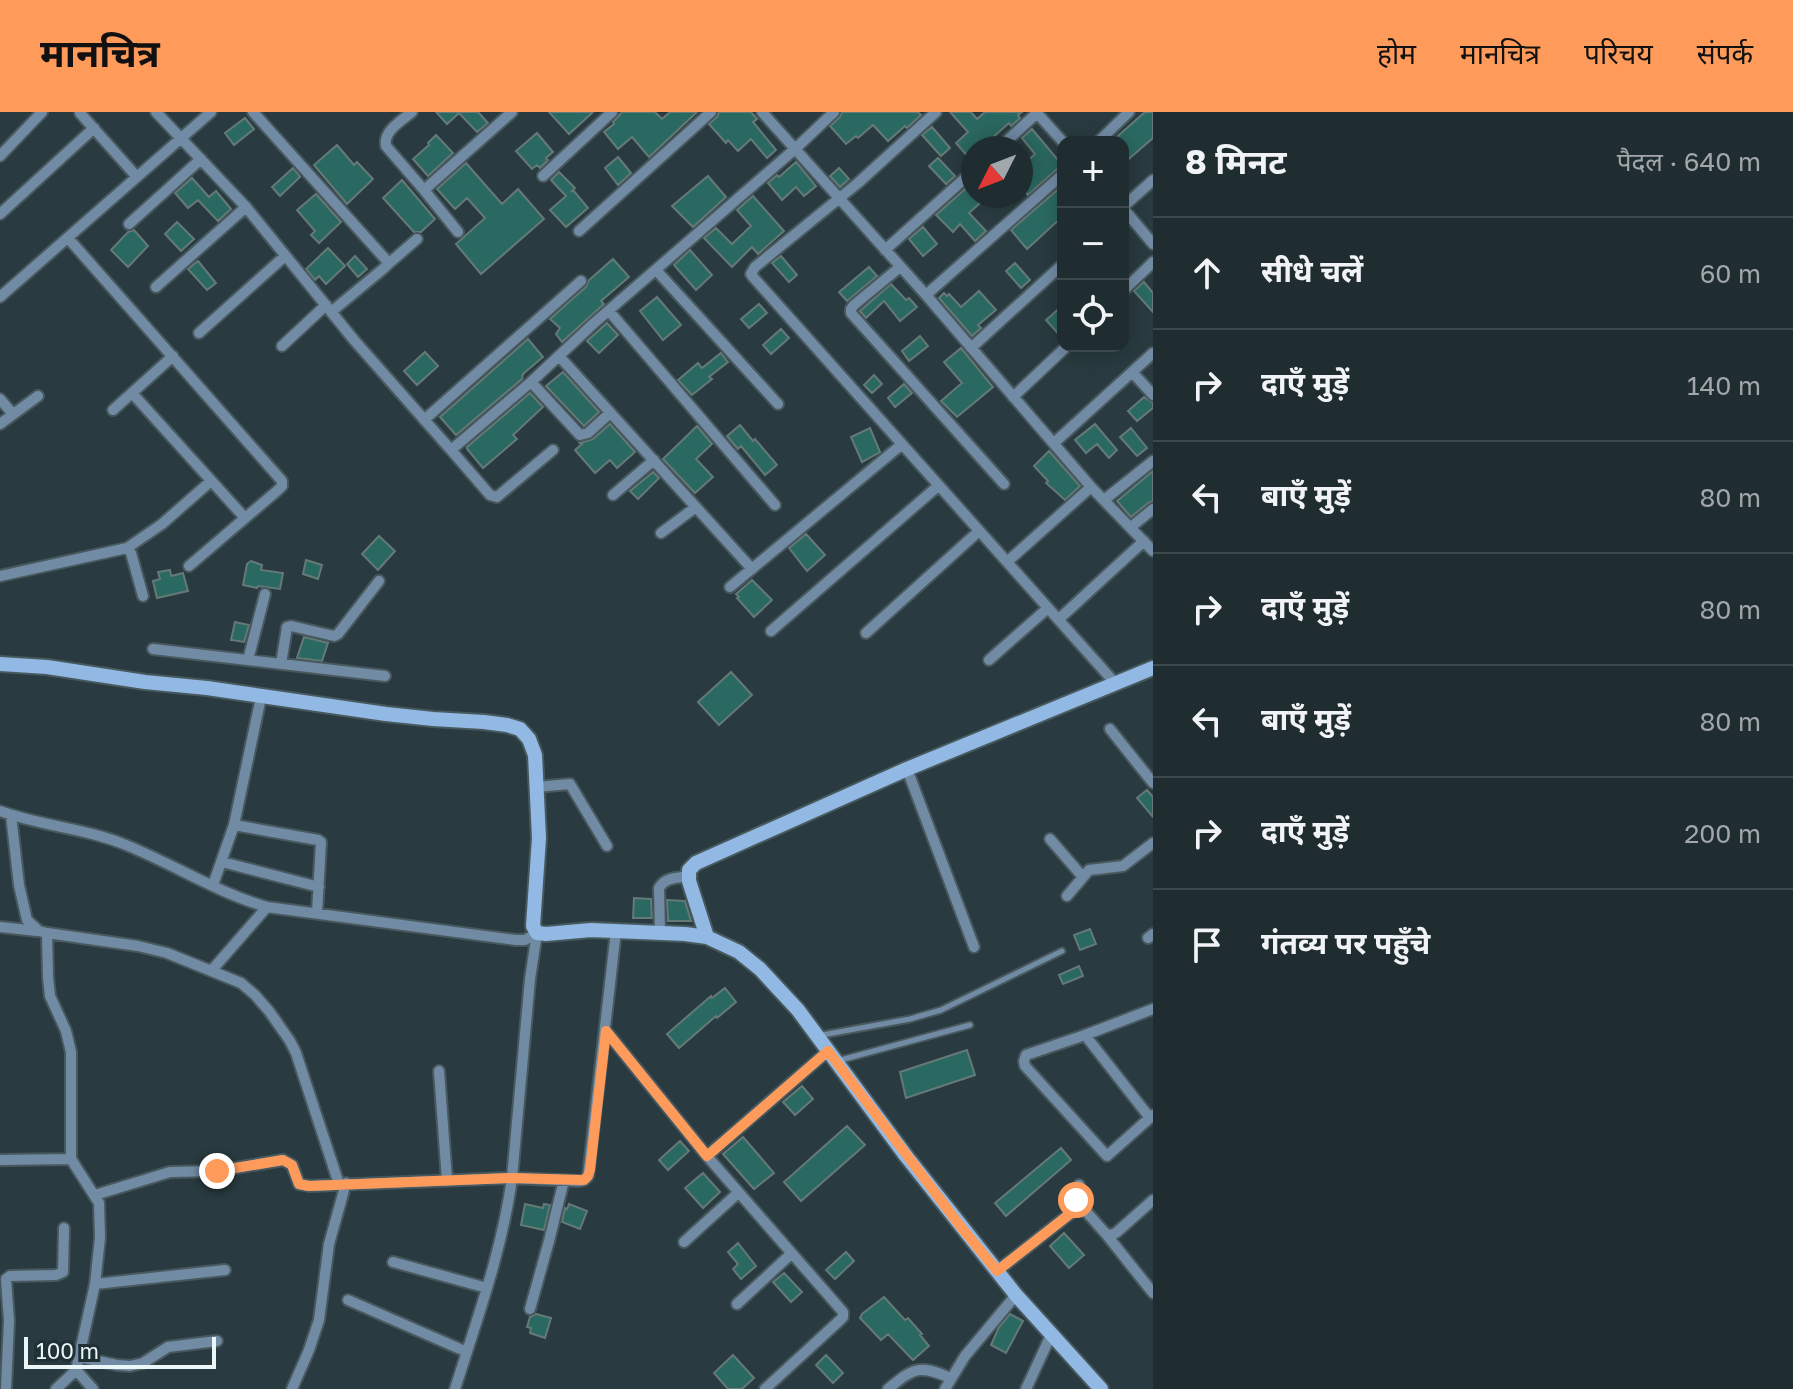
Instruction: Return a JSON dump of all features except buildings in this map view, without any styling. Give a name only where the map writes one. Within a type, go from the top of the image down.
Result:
[{"type":"street","points":[[0,156],[42,112]]},
{"type":"street","points":[[156,112],[246,207],[490,495],[497,497],[553,450]]},
{"type":"street","points":[[0,297],[211,112]]},
{"type":"street","points":[[253,112],[382,254],[387,265]]},
{"type":"street","points":[[412,112],[387,133],[386,146],[458,232]]},
{"type":"street","points":[[424,190],[512,112]]},
{"type":"street","points":[[543,176],[612,112]]},
{"type":"street","points":[[579,231],[711,112]]},
{"type":"street","points":[[762,112],[926,295],[1091,487],[1153,551]]},
{"type":"street","points":[[451,450],[834,112]]},
{"type":"street","points":[[936,112],[755,267],[751,274],[1115,683]]},
{"type":"street","points":[[1104,136],[1129,112]]},
{"type":"street","points":[[80,113],[137,177]]},
{"type":"street","points":[[1012,136],[1036,113],[1057,136]]},
{"type":"street","points":[[0,214],[94,128]]},
{"type":"street","points":[[129,224],[201,159]]},
{"type":"street","points":[[926,295],[1057,179]]},
{"type":"street","points":[[1129,202],[1153,180]]},
{"type":"street","points":[[885,250],[961,182]]},
{"type":"street","points":[[156,287],[246,207]]},
{"type":"street","points":[[1124,208],[1153,244]]},
{"type":"street","points":[[68,238],[282,481],[282,486],[189,566]]},
{"type":"street","points":[[282,346],[417,239]]},
{"type":"street","points":[[199,333],[285,256]]},
{"type":"street","points":[[1129,285],[1153,262]]},
{"type":"street","points":[[900,267],[854,305],[851,313],[1004,484]]},
{"type":"street","points":[[971,348],[1057,269]]},
{"type":"street","points":[[656,270],[778,404]]},
{"type":"street","points":[[424,420],[581,281]]},
{"type":"street","points":[[609,311],[775,505]]},
{"type":"street","points":[[1013,397],[1061,352]]},
{"type":"street","points":[[1054,443],[1153,353]]},
{"type":"street","points":[[113,410],[173,356]]},
{"type":"street","points":[[559,356],[752,569]]},
{"type":"street","points":[[1133,373],[1153,395]]},
{"type":"street","points":[[531,382],[580,435],[588,433],[610,413]]},
{"type":"street","points":[[132,393],[245,518]]},
{"type":"street","points":[[0,424],[38,396]]},
{"type":"street","points":[[0,399],[13,414]]},
{"type":"street","points":[[730,587],[901,445]]},
{"type":"street","points":[[613,495],[654,460]]},
{"type":"street","points":[[1104,500],[1153,461]]},
{"type":"street","points":[[0,576],[127,548],[162,524],[211,481]]},
{"type":"street","points":[[771,631],[938,486]]},
{"type":"street","points":[[1007,562],[1091,487]]},
{"type":"street","points":[[661,533],[696,507]]},
{"type":"street","points":[[1131,527],[1153,509]]},
{"type":"street","points":[[866,633],[979,531]]},
{"type":"street","points":[[1059,619],[1144,541]]},
{"type":"street","points":[[127,548],[143,596]]},
{"type":"street","points":[[281,664],[287,627],[334,636],[379,581]]},
{"type":"street","points":[[248,660],[265,594]]},
{"type":"street","points":[[989,660],[1048,608]]},
{"type":"street","points":[[153,649],[385,676]]},
{"type":"street","points":[[0,664],[47,667],[411,717],[507,725],[520,729],[529,739],[535,755],[539,838],[533,926],[537,933],[512,1178],[506,1217],[487,1288],[455,1389]]},
{"type":"street","points":[[707,937],[689,881],[689,870],[696,863],[907,769],[1153,668]]},
{"type":"street","points":[[213,885],[234,825],[261,697]]},
{"type":"street","points":[[1110,729],[1153,783]]},
{"type":"street","points":[[907,769],[974,947]]},
{"type":"street","points":[[536,787],[570,784],[607,846]]},
{"type":"street","points":[[56,1389],[76,1370],[95,1284],[100,1211],[95,1195],[71,1159],[71,1052],[66,1031],[50,996],[43,932],[27,920],[6,813],[106,838],[249,902],[267,907],[516,940],[525,940],[537,933],[591,930],[707,937],[739,952],[760,969],[798,1010],[952,1215],[1016,1295],[1101,1389]]},
{"type":"street","points":[[234,825],[318,840],[322,844],[317,913]]},
{"type":"street","points":[[1050,839],[1082,876]]},
{"type":"street","points":[[1067,896],[1089,870],[1123,866],[1153,843]]},
{"type":"street","points":[[222,862],[319,887]]},
{"type":"street","points":[[660,933],[661,884],[668,879],[689,876]]},
{"type":"street","points":[[212,970],[267,907]]},
{"type":"street","points":[[0,927],[138,946],[167,953],[241,983],[280,1025],[296,1053],[342,1184],[329,1244],[319,1320],[292,1389]]},
{"type":"street","points":[[95,1195],[170,1172],[217,1171],[283,1160],[292,1165],[296,1179],[303,1185],[512,1178],[584,1180],[588,1176],[616,931]]},
{"type":"street","points":[[1085,1035],[1151,1117],[1107,1156],[1025,1066],[1026,1055],[1149,1010],[1153,1022]]},
{"type":"street","points":[[606,1031],[738,1193],[843,1312],[843,1317],[765,1389]]},
{"type":"street","points":[[707,1156],[832,1056]]},
{"type":"street","points":[[439,1071],[447,1180]]},
{"type":"street","points":[[0,1160],[71,1159]]},
{"type":"street","points":[[530,1309],[564,1180]]},
{"type":"street","points":[[1079,1185],[1076,1200],[1080,1206],[1151,1286]]},
{"type":"street","points":[[684,1242],[738,1193]]},
{"type":"street","points":[[1106,1234],[1117,1232],[1153,1200]]},
{"type":"street","points":[[997,1271],[1080,1206]]},
{"type":"street","points":[[5,1388],[9,1321],[6,1279],[10,1276],[56,1275],[63,1272],[64,1228]]},
{"type":"street","points":[[737,1304],[791,1254]]},
{"type":"street","points":[[393,1262],[487,1288]]},
{"type":"street","points":[[95,1284],[225,1270]]},
{"type":"street","points":[[888,1389],[910,1373],[923,1369],[934,1371],[948,1384],[965,1356],[1016,1295]]},
{"type":"street","points":[[348,1300],[467,1352]]},
{"type":"street","points":[[1026,1389],[1051,1335]]},
{"type":"street","points":[[79,1357],[130,1366],[143,1363],[168,1347],[217,1341]]},
{"type":"street","points":[[76,1370],[93,1389]]},
{"type":"lane","points":[[817,1036],[924,1016],[1062,951]]},
{"type":"lane","points":[[832,1056],[970,1025]]},
{"type":"route","points":[[217,1171],[283,1160],[292,1165],[299,1184],[309,1186],[512,1178],[584,1180],[590,1170],[606,1031],[707,1156],[828,1051],[997,1271],[1080,1206],[1076,1200]]}]
